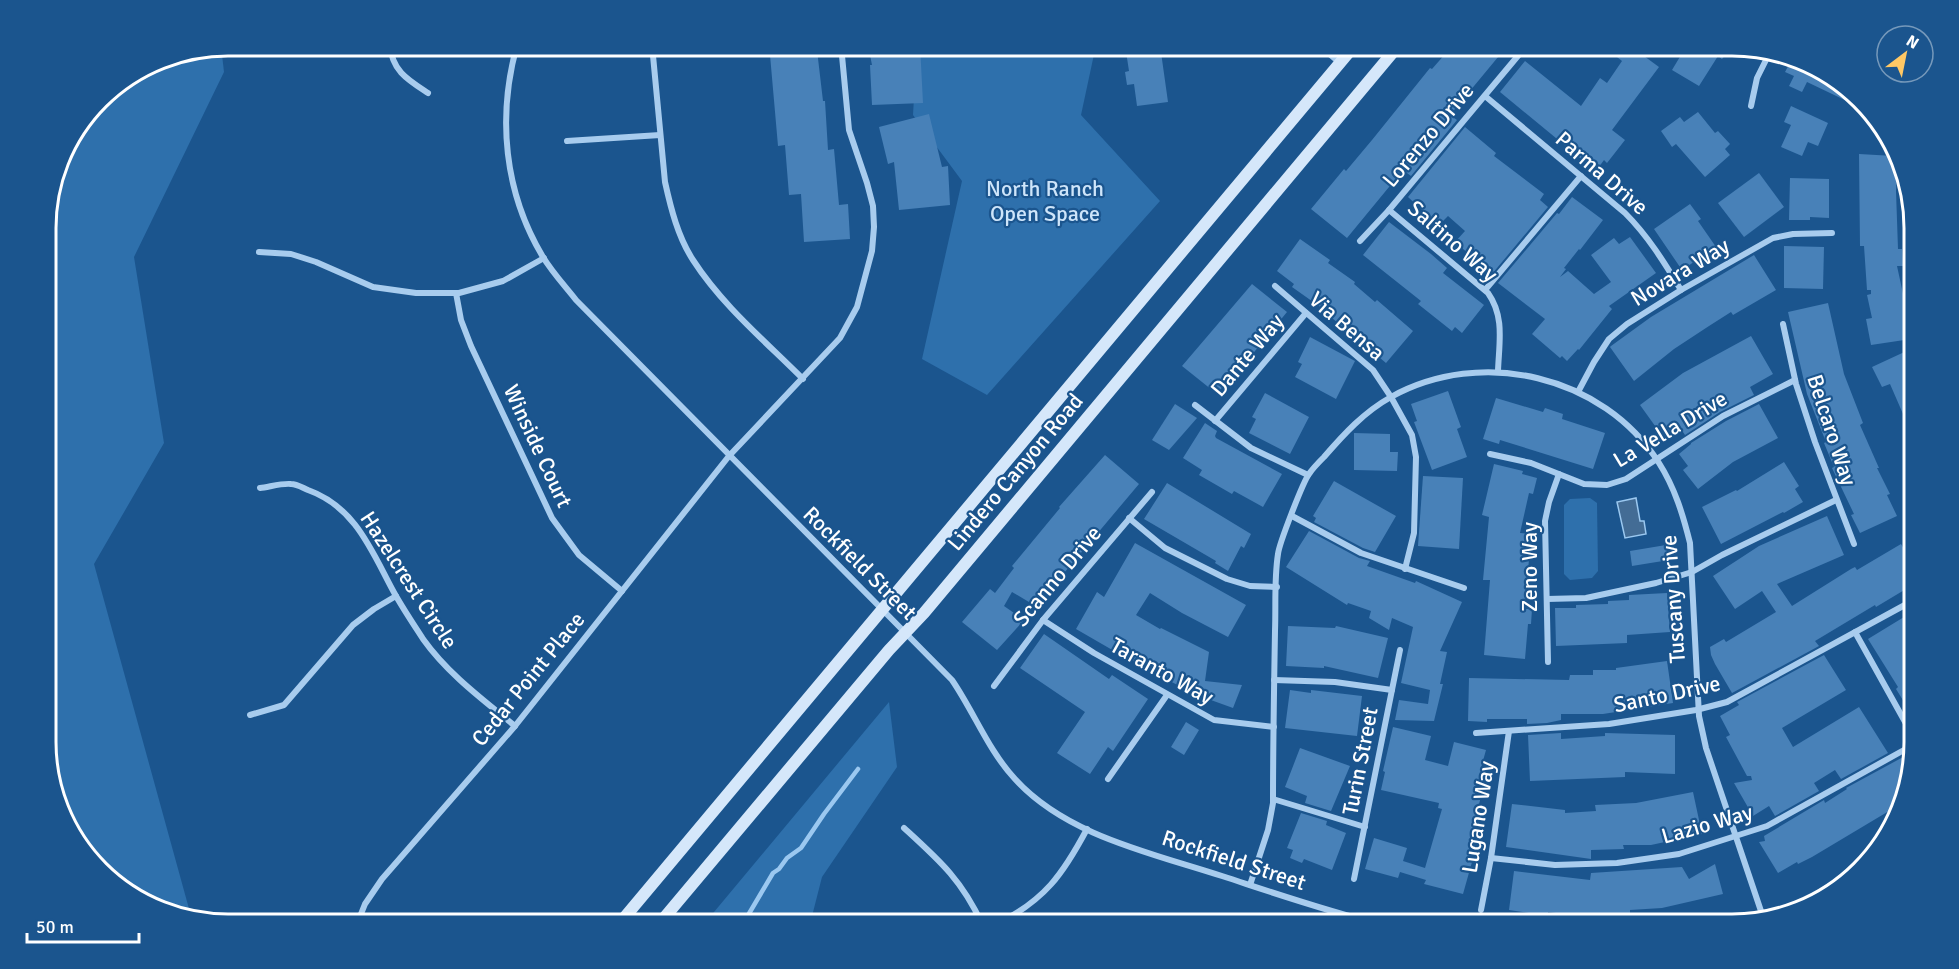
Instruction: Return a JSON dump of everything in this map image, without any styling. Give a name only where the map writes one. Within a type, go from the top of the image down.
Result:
[{"type":"main road","name":"Lindero Canyon Road","points":[[628,914],[1346,56]]},
{"type":"main road","name":"Lindero Canyon Road","points":[[668,914],[924,613],[1390,56]]},
{"type":"street","points":[[392,56],[402,76],[428,93]]},
{"type":"street","name":"Rockfield Street","points":[[515,56],[507,94],[506,149],[519,206],[544,258],[576,300],[952,680],[967,702],[993,752],[1016,780],[1047,807],[1087,829],[1120,843],[1343,913]]},
{"type":"street","points":[[653,56],[665,182],[679,232],[692,260],[719,295],[802,379]]},
{"type":"street","name":"Cedar Point Place","points":[[361,914],[382,879],[515,726],[729,456],[840,338],[857,307],[872,251],[874,227],[873,206],[849,129],[842,56]]},
{"type":"street","points":[[1332,56],[1340,63]]},
{"type":"street","name":"Lorenzo Drive","points":[[1360,241],[1389,210],[1518,56]]},
{"type":"street","points":[[1751,106],[1756,78],[1766,59]]},
{"type":"street","name":"Parma Drive","points":[[1485,96],[1625,213],[1642,230],[1681,290]]},
{"type":"street","points":[[567,141],[660,135]]},
{"type":"street","points":[[1485,290],[1581,176]]},
{"type":"street","name":"Saltino Way","points":[[1389,210],[1485,290],[1496,304],[1500,320],[1498,372]]},
{"type":"street","name":"Novara Way","points":[[1578,392],[1609,339],[1627,324],[1681,290],[1773,238],[1793,234],[1832,233]]},
{"type":"street","points":[[260,252],[291,254],[316,262],[374,287],[416,293],[456,293],[503,281],[544,258]]},
{"type":"street","name":"Via Bensa","points":[[1275,286],[1373,370],[1412,435],[1416,457],[1414,533],[1404,569]]},
{"type":"street","name":"Winside Court","points":[[456,293],[461,320],[471,346],[552,518],[579,555],[622,591]]},
{"type":"street","name":"Dante Way","points":[[1215,421],[1306,313]]},
{"type":"street","name":"Belcaro Way","points":[[1783,324],[1796,380],[1815,442],[1854,544]]},
{"type":"street","name":"Tuscany Drive","points":[[1250,885],[1268,830],[1273,799],[1278,552],[1308,475],[1343,434],[1368,411],[1391,397],[1416,385],[1443,377],[1470,372],[1498,372],[1538,377],[1578,392],[1603,406],[1643,442],[1673,488],[1689,543],[1698,710],[1706,748],[1761,911]]},
{"type":"street","name":"La Vella Drive","points":[[1490,454],[1532,463],[1584,484],[1607,485],[1626,479],[1723,416],[1796,380]]},
{"type":"street","points":[[1195,405],[1251,448],[1308,475]]},
{"type":"street","name":"Zeno Way","points":[[1548,662],[1545,521],[1559,474]]},
{"type":"street","name":"Hazelcrest Circle","points":[[260,488],[292,484],[317,493],[337,507],[366,538],[396,596],[442,663],[461,682],[515,726]]},
{"type":"street","name":"Scanno Drive","points":[[994,686],[1043,620],[1152,492]]},
{"type":"street","points":[[1546,599],[1586,598],[1691,573],[1722,555],[1836,500]]},
{"type":"street","points":[[1292,516],[1361,553],[1464,588]]},
{"type":"street","points":[[1129,518],[1165,548],[1227,579],[1250,586],[1277,587]]},
{"type":"street","points":[[250,715],[284,705],[343,635],[374,609],[396,596]]},
{"type":"street","name":"Santo Drive","points":[[1476,733],[1609,724],[1698,710],[1727,702],[1904,605]]},
{"type":"street","name":"Taranto Way","points":[[1043,620],[1094,653],[1214,720],[1274,727]]},
{"type":"street","points":[[1855,632],[1904,720]]},
{"type":"street","name":"Turin Street","points":[[1354,879],[1400,650]]},
{"type":"street","points":[[1274,680],[1335,682],[1392,690]]},
{"type":"street","points":[[1108,779],[1167,695]]},
{"type":"street","name":"Lugano Way","points":[[1481,910],[1491,858],[1509,730]]},
{"type":"street","name":"Lazio Way","points":[[1491,858],[1555,865],[1617,863],[1679,854],[1767,826],[1903,750]]},
{"type":"street","points":[[1273,799],[1365,827]]},
{"type":"street","points":[[904,828],[956,878],[977,914]]},
{"type":"street","points":[[1018,913],[1046,890],[1068,865],[1087,829]]},
{"type":"green space","points":[[222,56],[224,72],[134,257],[164,443],[94,564],[189,909],[141,891],[106,863],[78,828],[61,786],[56,742],[56,216],[61,183],[73,151],[91,123],[114,98],[141,78],[161,69],[183,61]]},
{"type":"green space","name":"North Ranch Open Space","points":[[916,56],[1094,56],[1081,115],[1160,201],[987,395],[922,359],[962,181],[913,115]]},
{"type":"green space","points":[[1590,498],[1597,503],[1598,571],[1592,578],[1570,580],[1564,574],[1564,505],[1570,499]]},
{"type":"green space","points":[[889,702],[897,767],[822,877],[813,914],[713,914]]},
{"type":"shaded area","points":[[1636,498],[1640,521],[1644,521],[1646,534],[1625,538],[1617,502]]},
{"type":"building","points":[[770,56],[818,56],[823,101],[825,101],[828,150],[834,149],[839,205],[848,204],[850,239],[804,242],[801,194],[789,195],[785,145],[778,146]]},
{"type":"building","points":[[870,56],[921,56],[923,103],[872,105],[870,65],[872,65]]},
{"type":"building","points":[[1127,56],[1162,56],[1168,102],[1137,106],[1134,84],[1127,85],[1125,72],[1129,71]]},
{"type":"building","points":[[1443,56],[1499,56],[1450,115],[1457,120],[1411,176],[1403,170],[1347,238],[1311,209],[1344,169],[1346,171],[1430,68],[1432,69]]},
{"type":"building","points":[[1644,56],[1659,67],[1612,130],[1625,140],[1607,163],[1604,160],[1596,171],[1500,92],[1525,61],[1581,106],[1600,78],[1607,83],[1622,61],[1617,57]]},
{"type":"building","points":[[1680,56],[1718,56],[1699,86],[1672,70]]},
{"type":"building","points":[[1788,66],[1808,73],[1827,84],[1849,102],[1807,82],[1802,92],[1789,86],[1794,76],[1785,72]]},
{"type":"building","points":[[1791,106],[1828,123],[1818,146],[1808,142],[1802,156],[1781,147],[1791,125],[1784,122]]},
{"type":"building","points":[[1698,112],[1715,133],[1718,131],[1730,144],[1725,149],[1730,155],[1705,177],[1676,144],[1672,147],[1661,131],[1680,117],[1684,122]]},
{"type":"building","points":[[929,114],[942,167],[948,166],[950,205],[899,210],[894,162],[888,164],[879,127]]},
{"type":"building","points":[[1465,127],[1496,153],[1494,156],[1544,194],[1540,200],[1548,207],[1492,274],[1455,242],[1465,231],[1448,216],[1436,228],[1420,213],[1423,211],[1408,197]]},
{"type":"building","points":[[1859,154],[1888,156],[1896,179],[1898,249],[1902,249],[1903,266],[1897,266],[1904,298],[1904,340],[1871,345],[1866,319],[1872,318],[1867,295],[1871,294],[1871,290],[1867,290],[1864,246],[1860,246]]},
{"type":"building","points":[[1759,173],[1784,207],[1744,237],[1718,203]]},
{"type":"building","points":[[1790,178],[1829,179],[1829,218],[1810,217],[1810,220],[1789,220]]},
{"type":"building","points":[[1572,197],[1603,220],[1564,268],[1566,269],[1560,277],[1568,271],[1594,294],[1611,282],[1591,255],[1614,238],[1619,244],[1630,237],[1656,273],[1609,306],[1612,309],[1579,350],[1567,361],[1562,356],[1560,358],[1532,334],[1545,319],[1498,283]]},
{"type":"building","points":[[1690,204],[1701,219],[1698,221],[1716,247],[1682,270],[1654,229]]},
{"type":"building","points":[[1389,222],[1431,254],[1447,268],[1443,273],[1484,305],[1462,333],[1455,327],[1452,331],[1418,304],[1421,301],[1363,255]]},
{"type":"building","points":[[1300,239],[1330,260],[1328,263],[1355,282],[1354,284],[1375,302],[1377,300],[1413,331],[1386,363],[1332,318],[1333,316],[1292,287],[1294,284],[1277,271]]},
{"type":"building","points":[[1784,246],[1824,247],[1823,289],[1784,288]]},
{"type":"building","points":[[1754,255],[1776,290],[1733,315],[1731,312],[1709,326],[1674,349],[1634,381],[1610,347],[1651,317]]},
{"type":"building","points":[[1252,284],[1287,312],[1217,394],[1182,366]]},
{"type":"building","points":[[1828,303],[1844,374],[1863,423],[1860,425],[1890,494],[1887,495],[1897,516],[1860,533],[1851,515],[1854,514],[1832,468],[1834,467],[1824,443],[1826,442],[1807,394],[1788,312]]},
{"type":"building","points":[[1751,336],[1773,374],[1750,387],[1754,395],[1720,412],[1685,435],[1679,426],[1663,437],[1640,405],[1683,373]]},
{"type":"building","points":[[1310,337],[1355,361],[1336,399],[1295,377],[1302,364],[1298,362]]},
{"type":"building","points":[[1904,352],[1904,416],[1890,384],[1882,387],[1872,367]]},
{"type":"building","points":[[1448,391],[1461,427],[1457,429],[1467,457],[1432,470],[1414,422],[1417,421],[1411,404]]},
{"type":"building","points":[[1265,393],[1309,417],[1290,454],[1249,433],[1256,419],[1252,417]]},
{"type":"building","points":[[1496,398],[1543,412],[1545,408],[1563,414],[1562,419],[1605,433],[1593,469],[1500,440],[1499,444],[1483,439]]},
{"type":"building","points":[[1175,404],[1197,418],[1169,450],[1152,440]]},
{"type":"building","points":[[1759,404],[1778,438],[1733,462],[1698,489],[1683,470],[1688,466],[1679,454],[1691,443],[1726,421]]},
{"type":"building","points":[[1205,423],[1217,431],[1216,438],[1282,474],[1263,507],[1234,491],[1232,494],[1199,475],[1202,470],[1183,458]]},
{"type":"building","points":[[1354,433],[1390,434],[1390,452],[1398,452],[1397,471],[1354,470]]},
{"type":"building","points":[[1105,455],[1139,484],[1059,579],[1056,577],[1041,596],[1038,605],[1012,592],[1004,606],[1024,620],[997,650],[962,622],[990,589],[995,593],[1014,568],[1012,566],[1059,507]]},
{"type":"building","points":[[1784,462],[1799,486],[1795,489],[1803,502],[1721,544],[1702,507],[1737,491]]},
{"type":"building","points":[[1494,464],[1523,471],[1522,474],[1537,478],[1533,494],[1529,493],[1520,533],[1531,534],[1525,609],[1532,609],[1531,624],[1528,624],[1525,659],[1484,655],[1490,580],[1483,580],[1489,517],[1482,515]]},
{"type":"building","points":[[1423,476],[1463,478],[1459,549],[1418,546]]},
{"type":"building","points":[[1334,481],[1396,516],[1375,552],[1314,522],[1316,518],[1313,516]]},
{"type":"building","points":[[1167,483],[1251,534],[1244,548],[1241,546],[1228,571],[1215,563],[1216,561],[1144,519]]},
{"type":"building","points":[[1827,516],[1844,555],[1777,584],[1792,606],[1851,569],[1855,567],[1857,570],[1901,544],[1904,549],[1904,590],[1815,641],[1819,646],[1732,693],[1715,664],[1710,647],[1724,639],[1726,642],[1776,612],[1762,591],[1735,609],[1713,576],[1759,546]]},
{"type":"building","points":[[1309,531],[1359,558],[1370,561],[1367,566],[1415,583],[1416,581],[1462,602],[1440,651],[1447,652],[1440,684],[1443,684],[1434,721],[1395,720],[1399,700],[1428,704],[1430,690],[1401,683],[1413,627],[1392,618],[1389,630],[1369,618],[1371,611],[1348,603],[1347,605],[1286,567]]},
{"type":"building","points":[[1135,543],[1246,605],[1228,637],[1150,593],[1136,615],[1209,652],[1205,681],[1242,685],[1233,708],[1197,695],[1076,629],[1097,592],[1104,597]]},
{"type":"building","points":[[1666,545],[1669,560],[1632,566],[1630,551]]},
{"type":"building","points":[[1667,593],[1670,632],[1627,635],[1627,643],[1556,646],[1555,608],[1608,604],[1608,601],[1629,600],[1629,595]]},
{"type":"building","points":[[1904,617],[1904,702],[1896,689],[1898,687],[1868,639]]},
{"type":"building","points":[[1288,626],[1335,628],[1336,626],[1388,638],[1378,678],[1324,666],[1324,668],[1286,666]]},
{"type":"building","points":[[1044,634],[1109,679],[1112,675],[1148,699],[1113,751],[1108,747],[1090,774],[1057,753],[1085,712],[1020,668]]},
{"type":"building","points":[[1824,655],[1846,690],[1782,728],[1793,747],[1859,707],[1888,753],[1841,779],[1835,770],[1814,783],[1819,791],[1775,816],[1769,806],[1753,816],[1734,783],[1752,780],[1751,776],[1747,776],[1726,737],[1730,735],[1720,716],[1739,705],[1737,702]]},
{"type":"building","points":[[1667,661],[1673,703],[1603,714],[1561,714],[1561,720],[1547,723],[1527,724],[1527,719],[1468,721],[1469,678],[1569,680],[1570,675],[1593,675],[1593,670],[1616,670],[1616,668]]},
{"type":"building","points":[[1290,690],[1362,696],[1357,736],[1285,728]]},
{"type":"building","points":[[1186,722],[1199,730],[1184,755],[1171,747]]},
{"type":"building","points":[[1393,727],[1431,736],[1425,760],[1448,766],[1454,742],[1486,750],[1481,768],[1491,770],[1486,790],[1483,789],[1469,842],[1479,845],[1463,894],[1424,884],[1426,880],[1400,872],[1398,878],[1365,869],[1374,838],[1407,848],[1403,861],[1425,868],[1442,809],[1438,808],[1439,803],[1381,790]]},
{"type":"building","points":[[1561,733],[1561,739],[1605,736],[1605,733],[1675,735],[1675,774],[1625,772],[1625,777],[1530,781],[1528,735]]},
{"type":"building","points":[[1300,748],[1350,766],[1331,811],[1305,803],[1307,796],[1285,787]]},
{"type":"building","points":[[1903,757],[1900,775],[1889,811],[1812,857],[1798,864],[1797,862],[1778,873],[1759,842],[1765,841],[1764,836],[1824,800],[1825,803],[1846,788]]},
{"type":"building","points":[[1693,792],[1702,834],[1651,845],[1623,845],[1624,849],[1591,850],[1591,859],[1506,847],[1512,804],[1565,810],[1565,813],[1596,811],[1595,805],[1636,803]]},
{"type":"building","points":[[1301,813],[1327,821],[1326,825],[1346,833],[1332,870],[1304,859],[1302,863],[1290,858],[1293,850],[1287,848]]},
{"type":"building","points":[[1715,864],[1723,894],[1662,908],[1630,910],[1630,913],[1529,913],[1509,910],[1514,871],[1590,880],[1591,873],[1682,867],[1689,879]]},
{"type":"waterway","points":[[749,914],[773,873],[787,858],[801,848],[858,769]]}]
